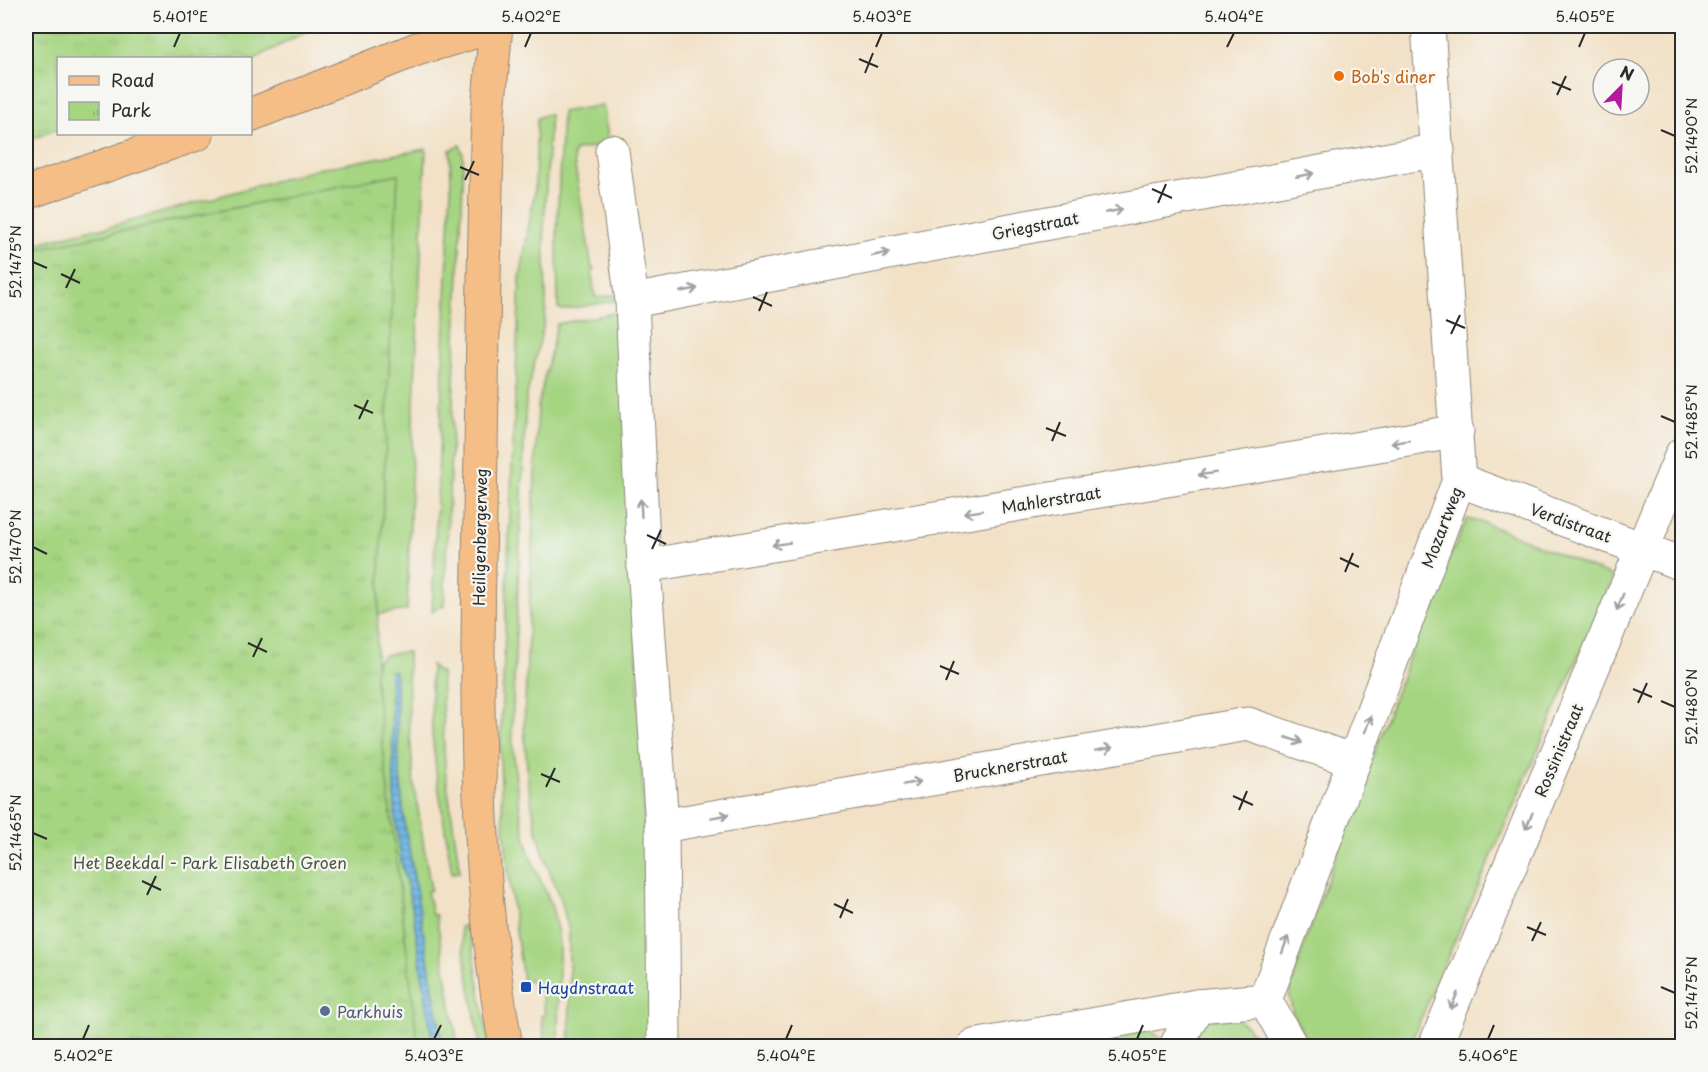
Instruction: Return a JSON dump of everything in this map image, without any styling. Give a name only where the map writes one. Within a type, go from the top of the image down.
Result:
[{"type":"main road","points":[[252,114],[417,49],[496,26]]},
{"type":"main road","name":"Heiligenbergerweg","points":[[496,26],[488,111],[477,632],[479,757],[487,898],[497,999],[506,1047]]},
{"type":"main road","points":[[26,193],[193,135]]},
{"type":"street","name":"Mozartweg","points":[[1265,1000],[1459,480],[1428,26]]},
{"type":"street","name":"Griegstraat","points":[[632,301],[1438,150]]},
{"type":"street","points":[[612,151],[632,301],[644,566],[662,826],[664,1047]]},
{"type":"street","name":"Mahlerstraat","points":[[644,566],[1403,441],[1457,430]]},
{"type":"street","name":"Rossinistraat","points":[[1435,1047],[1683,454]]},
{"type":"street","name":"Verdistraat","points":[[1459,480],[1683,564]]},
{"type":"street","name":"Brucknerstraat","points":[[662,826],[1248,724],[1354,761]]},
{"type":"street","points":[[974,1047],[1197,1006],[1265,1000],[1291,1047]]},
{"type":"street","points":[[1176,1047],[1197,1006]]},
{"type":"green space","points":[[26,26],[316,26],[252,60],[252,57],[57,57],[57,129],[26,141]]},
{"type":"green space","points":[[603,105],[609,145],[576,150],[573,155],[592,268],[595,269],[592,275],[595,296],[598,298],[619,294],[618,300],[562,310],[558,308],[557,233],[562,112]]},
{"type":"green space","points":[[550,115],[544,223],[545,319],[526,399],[512,728],[517,790],[525,837],[531,858],[551,905],[559,944],[558,1046],[541,1046],[540,1042],[545,1040],[541,1016],[545,1015],[541,990],[534,991],[532,980],[523,981],[505,837],[500,750],[520,279],[535,188],[537,118]]},
{"type":"green space","points":[[460,145],[463,155],[463,182],[444,607],[441,606],[432,612],[451,187],[450,150]]},
{"type":"green space","points":[[426,149],[407,610],[373,615],[392,178],[26,251],[26,246],[93,229],[106,228],[317,169]]},
{"type":"green space","name":"Het Beekdal - Park Elisabeth Groen","points":[[398,174],[375,679],[418,1046],[26,1046],[26,251]]},
{"type":"green space","points":[[622,313],[654,1046],[570,1046],[569,931],[561,899],[548,868],[536,827],[528,781],[524,727],[538,406],[557,324]]},
{"type":"green space","points":[[1467,519],[1485,523],[1613,577],[1409,1046],[1310,1046],[1293,1014],[1289,995],[1303,946],[1426,611]]},
{"type":"green space","points":[[408,652],[409,722],[414,785],[431,890],[427,891],[432,915],[436,915],[458,1046],[411,1046],[392,889],[374,671],[375,665],[382,657],[391,653]]},
{"type":"green space","points":[[431,665],[441,673],[445,769],[460,872],[452,873],[432,733]]},
{"type":"green space","points":[[469,925],[489,1046],[480,1046],[460,927]]},
{"type":"green space","points":[[1234,1017],[1248,1027],[1261,1046],[1188,1046],[1202,1020]]},
{"type":"green space","points":[[1148,1029],[1168,1043],[1167,1046],[1049,1046]]},
{"type":"water","points":[[390,671],[395,671],[396,681],[399,764],[404,819],[443,1046],[433,1046],[412,907],[401,861],[395,815]]},
{"type":"place","name":"Bob's diner","points":[[1339,76]]},
{"type":"place","name":"Haydnstraat","points":[[526,987]]},
{"type":"place","name":"Parkhuis","points":[[325,1011]]}]
